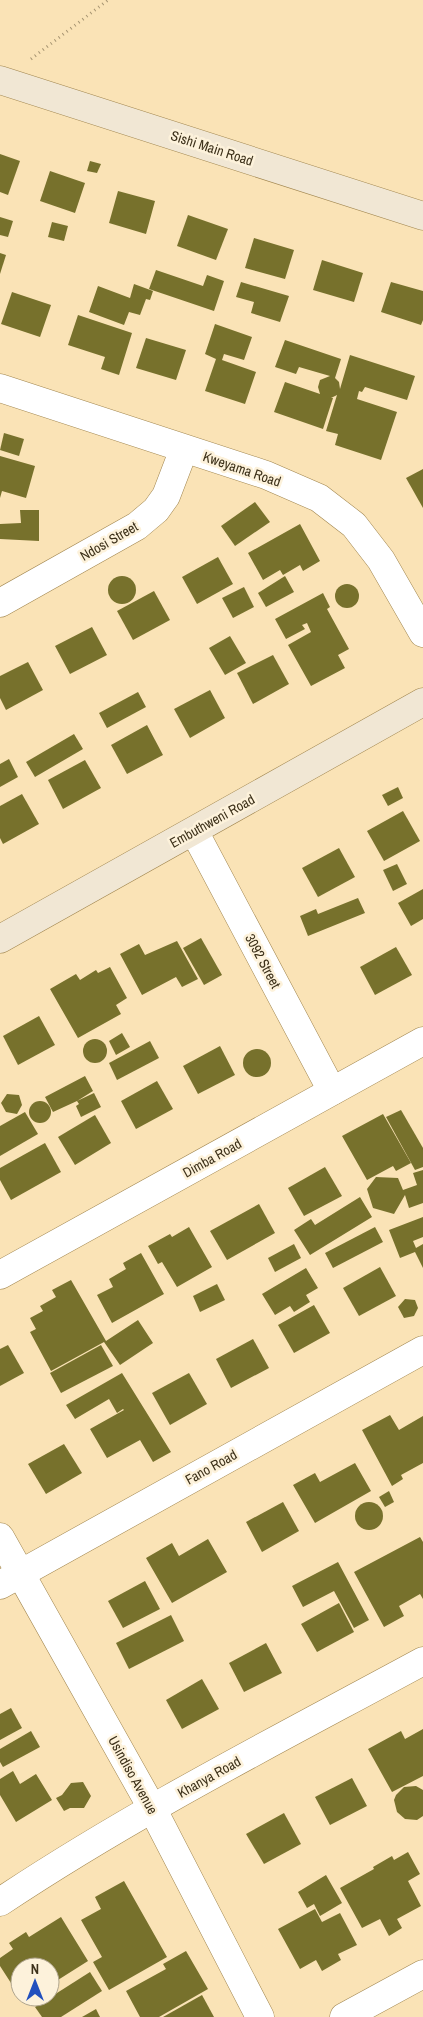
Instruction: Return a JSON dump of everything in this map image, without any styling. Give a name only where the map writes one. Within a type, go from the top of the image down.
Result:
[{"type":"street","name":"Sishi Main Road","points":[[1,80],[423,216]]},
{"type":"street","name":"Kweyama Road","points":[[0,388],[266,475],[319,498],[354,525],[381,560],[423,633]]},
{"type":"street","name":"Ndosi Street","points":[[0,603],[137,526],[156,510],[166,496],[184,449]]},
{"type":"street","name":"Embuthweni Road","points":[[0,939],[423,702]]},
{"type":"street","name":"3092 Street","points":[[194,831],[332,1091]]},
{"type":"street","name":"Dimba Road","points":[[0,1275],[423,1041]]},
{"type":"street","name":"Fano Road","points":[[10,1579],[423,1350]]},
{"type":"street","name":"Usindiso Avenue","points":[[0,1537],[10,1579],[152,1808],[260,2017]]},
{"type":"street","name":"Khanya Road","points":[[0,1902],[54,1866],[152,1808],[423,1661]]},
{"type":"street","points":[[344,2017],[423,1974]]},
{"type":"path","points":[[1,80],[108,0]]},
{"type":"building","points":[[0,154],[20,161],[8,195],[0,192]]},
{"type":"building","points":[[90,161],[101,164],[97,173],[87,171]]},
{"type":"building","points":[[50,171],[85,183],[75,213],[40,201]]},
{"type":"building","points":[[118,191],[155,201],[146,234],[109,223]]},
{"type":"building","points":[[188,215],[228,229],[216,260],[177,246]]},
{"type":"building","points":[[0,217],[13,221],[8,237],[0,235]]},
{"type":"building","points":[[52,222],[68,226],[64,241],[48,237]]},
{"type":"building","points":[[254,238],[294,250],[285,279],[245,268]]},
{"type":"building","points":[[0,253],[6,255],[0,274]]},
{"type":"building","points":[[322,260],[363,273],[354,302],[313,290]]},
{"type":"building","points":[[156,270],[203,286],[207,275],[224,281],[214,311],[149,289]]},
{"type":"building","points":[[241,282],[289,296],[280,322],[251,313],[254,302],[236,297]]},
{"type":"building","points":[[391,282],[423,291],[423,320],[421,325],[381,312]]},
{"type":"building","points":[[134,284],[153,291],[150,300],[146,299],[140,315],[129,312],[124,325],[89,312],[98,286],[130,298]]},
{"type":"building","points":[[12,292],[51,305],[40,337],[1,324]]},
{"type":"building","points":[[78,315],[132,333],[119,375],[101,369],[105,357],[68,345]]},
{"type":"building","points":[[215,324],[252,337],[244,360],[224,354],[222,360],[256,372],[245,404],[205,391],[216,359],[205,354]]},
{"type":"building","points":[[146,338],[186,350],[176,380],[136,368]]},
{"type":"building","points":[[285,340],[341,359],[335,378],[339,382],[340,389],[350,355],[415,376],[407,400],[365,387],[362,392],[359,391],[357,399],[397,412],[381,460],[335,445],[338,434],[326,431],[337,395],[331,398],[333,398],[323,429],[274,412],[285,382],[320,394],[318,387],[320,380],[330,376],[299,367],[296,374],[275,367]]},
{"type":"building","points":[[4,433],[24,439],[19,456],[0,450]]},
{"type":"building","points":[[0,456],[35,466],[26,498],[2,491],[0,498]]},
{"type":"building","points":[[423,469],[423,508],[406,478]]},
{"type":"building","points":[[255,502],[270,522],[235,546],[221,526]]},
{"type":"building","points":[[20,510],[39,510],[39,541],[0,539],[0,524],[21,523]]},
{"type":"building","points":[[300,524],[320,561],[303,571],[300,565],[283,575],[280,570],[263,580],[248,553]]},
{"type":"building","points":[[218,557],[233,584],[197,604],[182,577]]},
{"type":"building","points":[[122,576],[132,580],[136,590],[132,600],[122,604],[112,600],[108,590],[112,580]]},
{"type":"building","points":[[285,576],[294,592],[266,607],[258,593]]},
{"type":"building","points":[[347,584],[356,587],[359,596],[356,605],[347,608],[338,605],[335,596],[338,587]]},
{"type":"building","points":[[244,587],[254,607],[233,618],[222,598]]},
{"type":"building","points":[[154,591],[170,620],[133,640],[117,611]]},
{"type":"building","points":[[323,593],[330,607],[327,609],[349,649],[338,655],[345,668],[311,686],[288,645],[311,632],[307,623],[302,625],[305,629],[286,639],[275,619]]},
{"type":"building","points":[[92,627],[107,655],[70,674],[55,646]]},
{"type":"building","points":[[230,636],[246,663],[225,675],[209,648]]},
{"type":"building","points":[[273,655],[289,684],[253,704],[237,673]]},
{"type":"building","points":[[28,662],[43,690],[6,710],[0,698],[0,676]]},
{"type":"building","points":[[210,690],[225,718],[190,738],[174,709]]},
{"type":"building","points":[[138,692],[146,707],[107,728],[99,713]]},
{"type":"building","points":[[147,725],[163,755],[127,774],[111,745]]},
{"type":"building","points":[[74,734],[83,749],[35,777],[26,762]]},
{"type":"building","points":[[9,759],[18,777],[0,787],[0,764]]},
{"type":"building","points":[[85,760],[101,788],[63,809],[48,780]]},
{"type":"building","points":[[398,787],[403,798],[388,806],[382,795]]},
{"type":"building","points":[[22,794],[39,824],[3,844],[0,838],[0,806]]},
{"type":"building","points":[[403,811],[420,841],[384,861],[367,831]]},
{"type":"building","points":[[339,848],[355,877],[318,897],[302,868]]},
{"type":"building","points":[[397,864],[407,884],[393,891],[383,870]]},
{"type":"building","points":[[423,889],[423,919],[411,926],[398,903]]},
{"type":"building","points":[[358,898],[365,913],[308,936],[300,916],[316,909],[318,914]]},
{"type":"building","points":[[201,938],[222,975],[204,985],[183,948]]},
{"type":"building","points":[[177,941],[198,979],[182,987],[176,977],[142,995],[120,954],[139,944],[145,955]]},
{"type":"building","points":[[396,947],[412,975],[375,995],[360,967]]},
{"type":"building","points":[[110,967],[127,998],[116,1005],[121,1014],[78,1038],[50,989],[76,974],[80,980],[96,970],[98,973]]},
{"type":"building","points":[[39,1016],[55,1045],[18,1065],[3,1036]]},
{"type":"building","points":[[122,1033],[130,1047],[116,1055],[109,1041]]},
{"type":"building","points":[[95,1039],[104,1042],[107,1051],[104,1060],[95,1063],[86,1060],[83,1051],[86,1042]]},
{"type":"building","points":[[150,1041],[159,1058],[117,1080],[109,1063]]},
{"type":"building","points":[[220,1046],[235,1075],[198,1094],[183,1066]]},
{"type":"building","points":[[257,1049],[267,1053],[271,1063],[267,1073],[257,1077],[247,1073],[243,1063],[247,1053]]},
{"type":"building","points":[[85,1076],[93,1091],[53,1112],[45,1097]]},
{"type":"building","points":[[157,1081],[173,1109],[136,1129],[121,1101]]},
{"type":"building","points":[[94,1093],[101,1107],[81,1117],[76,1106],[79,1104],[77,1101]]},
{"type":"building","points":[[7,1094],[19,1095],[22,1105],[17,1114],[6,1112],[1,1103]]},
{"type":"building","points":[[40,1101],[48,1104],[51,1112],[48,1120],[40,1123],[32,1120],[29,1112],[32,1104]]},
{"type":"building","points":[[401,1110],[423,1148],[423,1167],[415,1170],[386,1117]]},
{"type":"building","points":[[25,1112],[38,1134],[0,1156],[0,1126]]},
{"type":"building","points":[[383,1114],[411,1163],[396,1171],[393,1166],[367,1180],[342,1136]]},
{"type":"building","points":[[95,1115],[111,1143],[75,1165],[58,1137]]},
{"type":"building","points":[[45,1143],[61,1172],[11,1200],[0,1180],[0,1168]]},
{"type":"building","points":[[325,1167],[342,1196],[304,1216],[288,1188]]},
{"type":"building","points":[[423,1170],[423,1203],[409,1208],[405,1195],[394,1214],[373,1208],[367,1189],[376,1177],[398,1178],[403,1190],[417,1185],[413,1173]]},
{"type":"building","points":[[360,1197],[372,1217],[310,1255],[294,1230],[311,1219],[315,1225]]},
{"type":"building","points":[[259,1204],[275,1233],[227,1260],[210,1231]]},
{"type":"building","points":[[423,1217],[423,1237],[413,1241],[416,1248],[423,1244],[423,1268],[415,1252],[400,1258],[389,1230]]},
{"type":"building","points":[[189,1227],[212,1267],[177,1287],[162,1262],[158,1264],[148,1246],[170,1234],[172,1237]]},
{"type":"building","points":[[375,1227],[383,1242],[333,1268],[325,1253]]},
{"type":"building","points":[[294,1244],[301,1258],[275,1272],[268,1258]]},
{"type":"building","points":[[141,1253],[164,1294],[112,1323],[97,1295],[113,1287],[109,1279],[126,1269],[123,1263]]},
{"type":"building","points":[[380,1267],[396,1296],[359,1316],[343,1288]]},
{"type":"building","points":[[306,1268],[318,1288],[306,1295],[310,1302],[294,1312],[290,1306],[275,1315],[262,1294]]},
{"type":"building","points":[[71,1280],[106,1341],[138,1320],[153,1343],[120,1365],[104,1342],[51,1371],[30,1332],[36,1329],[30,1318],[43,1311],[40,1306],[56,1297],[52,1290]]},
{"type":"building","points":[[217,1284],[225,1300],[200,1312],[193,1296]]},
{"type":"building","points":[[405,1299],[415,1300],[418,1308],[414,1316],[404,1318],[398,1307]]},
{"type":"building","points":[[314,1305],[330,1333],[294,1353],[278,1325]]},
{"type":"building","points":[[253,1339],[269,1368],[231,1388],[216,1359]]},
{"type":"building","points":[[8,1345],[24,1373],[0,1386],[0,1349]]},
{"type":"building","points":[[101,1345],[113,1366],[61,1393],[50,1373]]},
{"type":"building","points":[[122,1373],[171,1452],[153,1462],[140,1440],[107,1458],[90,1429],[124,1410],[117,1413],[109,1399],[75,1419],[66,1405]]},
{"type":"building","points":[[189,1373],[207,1404],[170,1425],[152,1393]]},
{"type":"building","points":[[390,1415],[399,1430],[423,1416],[423,1463],[401,1475],[403,1479],[392,1486],[362,1430]]},
{"type":"building","points":[[64,1444],[82,1473],[46,1494],[28,1464]]},
{"type":"building","points":[[355,1463],[371,1491],[315,1523],[293,1485],[315,1473],[320,1482]]},
{"type":"building","points":[[389,1491],[394,1502],[385,1507],[379,1497]]},
{"type":"building","points":[[283,1502],[299,1531],[262,1552],[246,1522]]},
{"type":"building","points":[[369,1502],[379,1506],[383,1516],[379,1526],[369,1530],[359,1526],[355,1516],[359,1506]]},
{"type":"building","points":[[420,1537],[423,1542],[423,1599],[420,1594],[399,1606],[404,1616],[384,1627],[354,1572]]},
{"type":"building","points":[[208,1539],[227,1572],[172,1603],[146,1558],[172,1543],[179,1556]]},
{"type":"building","points":[[338,1562],[369,1620],[354,1628],[334,1591],[303,1607],[292,1586]]},
{"type":"building","points":[[145,1581],[160,1609],[123,1628],[108,1601]]},
{"type":"building","points":[[339,1603],[354,1632],[317,1652],[301,1624]]},
{"type":"building","points":[[171,1615],[184,1641],[129,1669],[116,1643]]},
{"type":"building","points":[[266,1643],[282,1673],[244,1692],[229,1663]]},
{"type":"building","points":[[202,1679],[219,1709],[182,1729],[166,1700]]},
{"type":"building","points":[[11,1708],[22,1728],[0,1740],[0,1714]]},
{"type":"building","points":[[423,1729],[423,1776],[392,1792],[368,1749],[401,1731],[405,1739]]},
{"type":"building","points":[[31,1731],[40,1747],[3,1767],[0,1762],[0,1749]]},
{"type":"building","points":[[13,1771],[20,1784],[36,1774],[52,1800],[16,1822],[0,1795],[0,1779]]},
{"type":"building","points":[[352,1778],[367,1806],[330,1825],[315,1797]]},
{"type":"building","points":[[83,1782],[91,1796],[84,1808],[70,1808],[64,1811],[56,1798],[62,1795],[71,1783]]},
{"type":"building","points":[[416,1786],[423,1790],[423,1816],[417,1820],[405,1819],[397,1812],[394,1800],[404,1787]]},
{"type":"building","points":[[284,1813],[301,1844],[264,1864],[246,1834]]},
{"type":"building","points":[[408,1852],[420,1874],[408,1881],[421,1906],[397,1919],[402,1928],[389,1936],[380,1919],[362,1928],[340,1888],[374,1869],[373,1867],[392,1856],[394,1860]]},
{"type":"building","points":[[326,1875],[342,1903],[320,1916],[314,1904],[307,1908],[298,1892]]},
{"type":"building","points":[[124,1881],[167,1957],[109,1990],[93,1962],[102,1957],[81,1920],[101,1909],[95,1897]]},
{"type":"building","points":[[315,1909],[322,1922],[340,1913],[357,1945],[338,1954],[341,1960],[322,1971],[316,1960],[300,1969],[278,1929]]},
{"type":"building","points":[[61,1917],[88,1961],[60,1979],[60,1957],[10,1957],[10,1982],[0,1966],[0,1958],[13,1949],[9,1943],[26,1932],[29,1937]]},
{"type":"building","points":[[186,1951],[208,1989],[159,2017],[140,2017],[126,1991],[166,1969],[163,1964]]},
{"type":"building","points":[[90,1972],[102,1991],[61,2017],[42,2017],[35,2007],[60,2007],[60,1991]]},
{"type":"building","points":[[202,1995],[214,2017],[163,2017]]},
{"type":"building","points":[[96,2009],[100,2017],[82,2017]]}]
